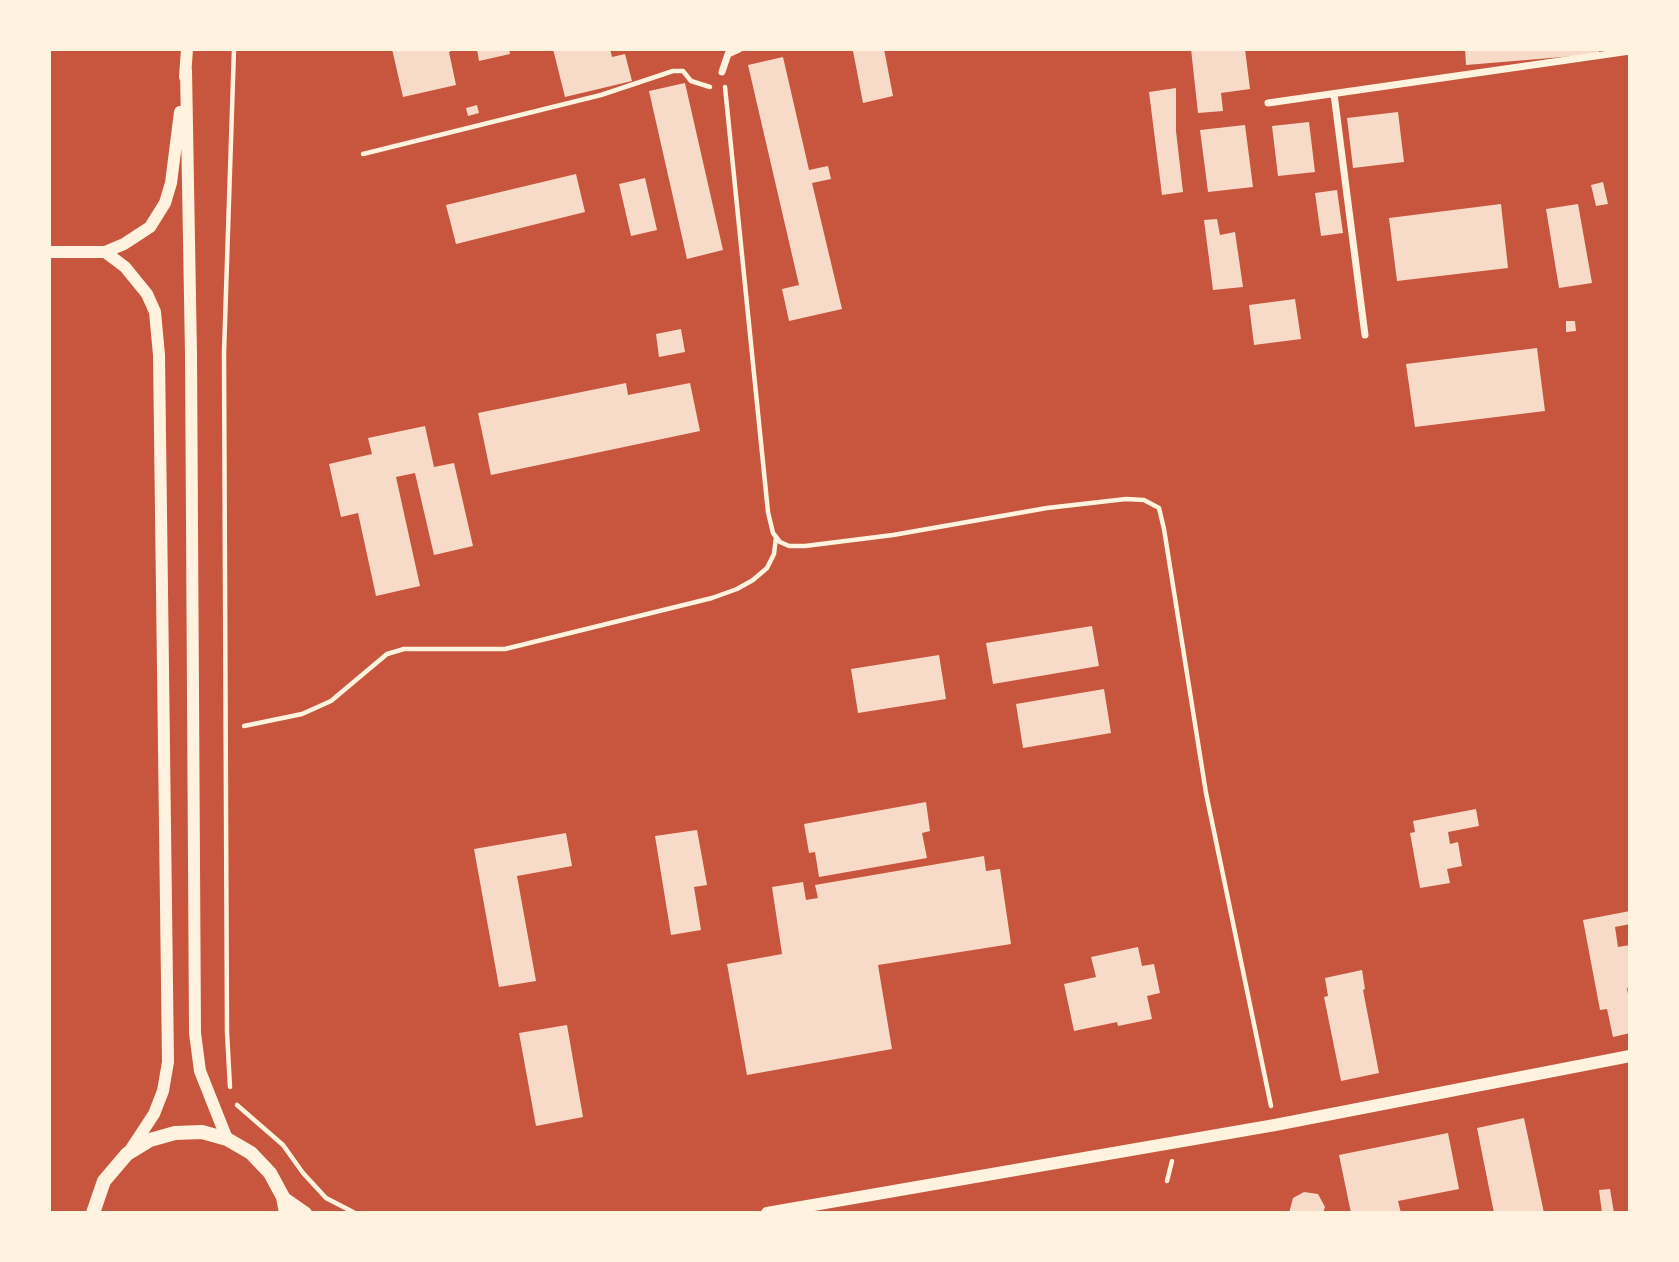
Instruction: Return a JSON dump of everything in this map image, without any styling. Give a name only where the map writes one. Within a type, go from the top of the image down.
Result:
[{"type":"main road","points":[[93,1213],[104,1181],[127,1154],[150,1140],[175,1133],[202,1132],[227,1139],[251,1153],[270,1173],[283,1197],[286,1213]]},
{"type":"street","points":[[187,49],[195,1033],[200,1071],[227,1139]]},
{"type":"street","points":[[722,72],[728,54],[739,49]]},
{"type":"street","points":[[1268,103],[1630,51]]},
{"type":"street","points":[[49,252],[105,252],[136,237],[150,226],[165,203],[171,183],[186,70]]},
{"type":"street","points":[[1334,94],[1365,335]]},
{"type":"street","points":[[105,252],[125,267],[147,294],[155,312],[159,355],[168,1062],[163,1091],[154,1114],[127,1154]]},
{"type":"street","points":[[766,1213],[1275,1125],[1630,1056]]},
{"type":"street","points":[[283,1197],[306,1213]]},
{"type":"path","points":[[234,49],[224,352],[227,1018],[231,1089],[237,1104],[283,1145],[318,1191],[335,1205],[355,1213]]},
{"type":"path","points":[[363,154],[601,95],[673,71],[683,71],[691,81],[725,89]]},
{"type":"path","points":[[722,72],[764,484],[768,512],[780,542],[789,546],[805,546],[893,535],[1047,508],[1126,499],[1144,500],[1159,508],[1206,793],[1275,1125]]},
{"type":"path","points":[[244,726],[302,714],[331,701],[387,654],[404,649],[505,649],[712,598],[737,589],[767,568],[774,554],[776,536]]},
{"type":"building","points":[[392,49],[456,49],[449,52],[456,85],[403,97]]},
{"type":"building","points":[[477,49],[509,49],[510,54],[479,61]]},
{"type":"building","points":[[553,49],[610,49],[612,57],[625,54],[632,81],[565,97]]},
{"type":"building","points":[[884,49],[893,96],[863,103],[853,51]]},
{"type":"building","points":[[1191,49],[1245,49],[1250,89],[1221,93],[1223,111],[1198,113]]},
{"type":"building","points":[[1465,49],[1599,49],[1599,54],[1466,65]]},
{"type":"building","points":[[783,57],[809,170],[828,166],[831,179],[812,183],[842,309],[789,321],[782,289],[799,285],[748,65]]},
{"type":"building","points":[[685,83],[723,250],[687,259],[649,91]]},
{"type":"building","points":[[1176,88],[1176,131],[1183,192],[1162,195],[1149,92]]},
{"type":"building","points":[[477,105],[479,113],[468,116],[466,108]]},
{"type":"building","points":[[1398,112],[1404,162],[1353,168],[1347,118]]},
{"type":"building","points":[[1309,122],[1315,172],[1278,176],[1272,126]]},
{"type":"building","points":[[1245,125],[1253,187],[1208,192],[1200,130]]},
{"type":"building","points":[[576,174],[585,212],[456,244],[446,205]]},
{"type":"building","points":[[645,178],[657,230],[631,236],[619,184]]},
{"type":"building","points":[[1603,182],[1608,204],[1596,206],[1591,185]]},
{"type":"building","points":[[1337,190],[1343,233],[1321,236],[1315,193]]},
{"type":"building","points":[[1501,204],[1508,268],[1397,281],[1389,218]]},
{"type":"building","points":[[1578,204],[1592,283],[1559,288],[1546,209]]},
{"type":"building","points":[[1217,219],[1220,235],[1235,232],[1243,287],[1213,290],[1204,220]]},
{"type":"building","points":[[1295,299],[1301,339],[1254,345],[1249,305]]},
{"type":"building","points":[[1566,321],[1575,321],[1576,331],[1566,332]]},
{"type":"building","points":[[681,329],[685,352],[659,357],[656,334]]},
{"type":"building","points":[[1537,348],[1545,411],[1415,427],[1406,364]]},
{"type":"building","points":[[626,383],[628,395],[690,383],[700,431],[491,475],[478,413]]},
{"type":"building","points":[[425,426],[434,467],[454,463],[473,546],[434,555],[415,473],[396,477],[420,586],[376,596],[358,513],[341,517],[329,464],[372,454],[368,438]]},
{"type":"building","points":[[1092,626],[1099,666],[993,684],[986,643]]},
{"type":"building","points":[[939,655],[946,699],[858,713],[851,669]]},
{"type":"building","points":[[1104,689],[1111,733],[1023,748],[1016,704]]},
{"type":"building","points":[[926,802],[930,831],[922,833],[927,858],[819,877],[815,852],[809,853],[804,824]]},
{"type":"building","points":[[1476,809],[1479,826],[1448,832],[1450,844],[1458,842],[1462,866],[1447,869],[1450,883],[1420,888],[1410,833],[1415,832],[1413,821]]},
{"type":"building","points":[[697,830],[707,885],[694,887],[701,930],[671,935],[655,836]]},
{"type":"building","points":[[566,833],[572,866],[517,876],[536,981],[499,987],[474,849]]},
{"type":"building","points":[[984,856],[986,871],[1000,869],[1011,944],[878,965],[892,1049],[747,1075],[727,964],[782,954],[772,887],[803,882],[806,900],[818,898],[815,885]]},
{"type":"building","points":[[1630,911],[1630,924],[1615,927],[1618,947],[1630,945],[1630,987],[1627,988],[1630,1033],[1613,1037],[1607,1009],[1600,1010],[1583,920]]},
{"type":"building","points":[[1138,947],[1142,966],[1154,964],[1160,993],[1147,996],[1152,1019],[1118,1026],[1117,1022],[1074,1031],[1064,984],[1096,977],[1091,957]]},
{"type":"building","points":[[1362,970],[1363,990],[1379,1073],[1341,1081],[1324,997],[1328,996],[1325,978]]},
{"type":"building","points":[[567,1025],[583,1117],[536,1126],[519,1033]]},
{"type":"building","points":[[1524,1118],[1544,1213],[1494,1213],[1477,1128]]},
{"type":"building","points":[[1448,1133],[1459,1189],[1398,1201],[1401,1213],[1351,1213],[1339,1155]]},
{"type":"building","points":[[1610,1189],[1614,1213],[1602,1213],[1599,1190]]},
{"type":"building","points":[[1304,1192],[1318,1194],[1325,1207],[1323,1213],[1289,1213],[1293,1198]]}]
